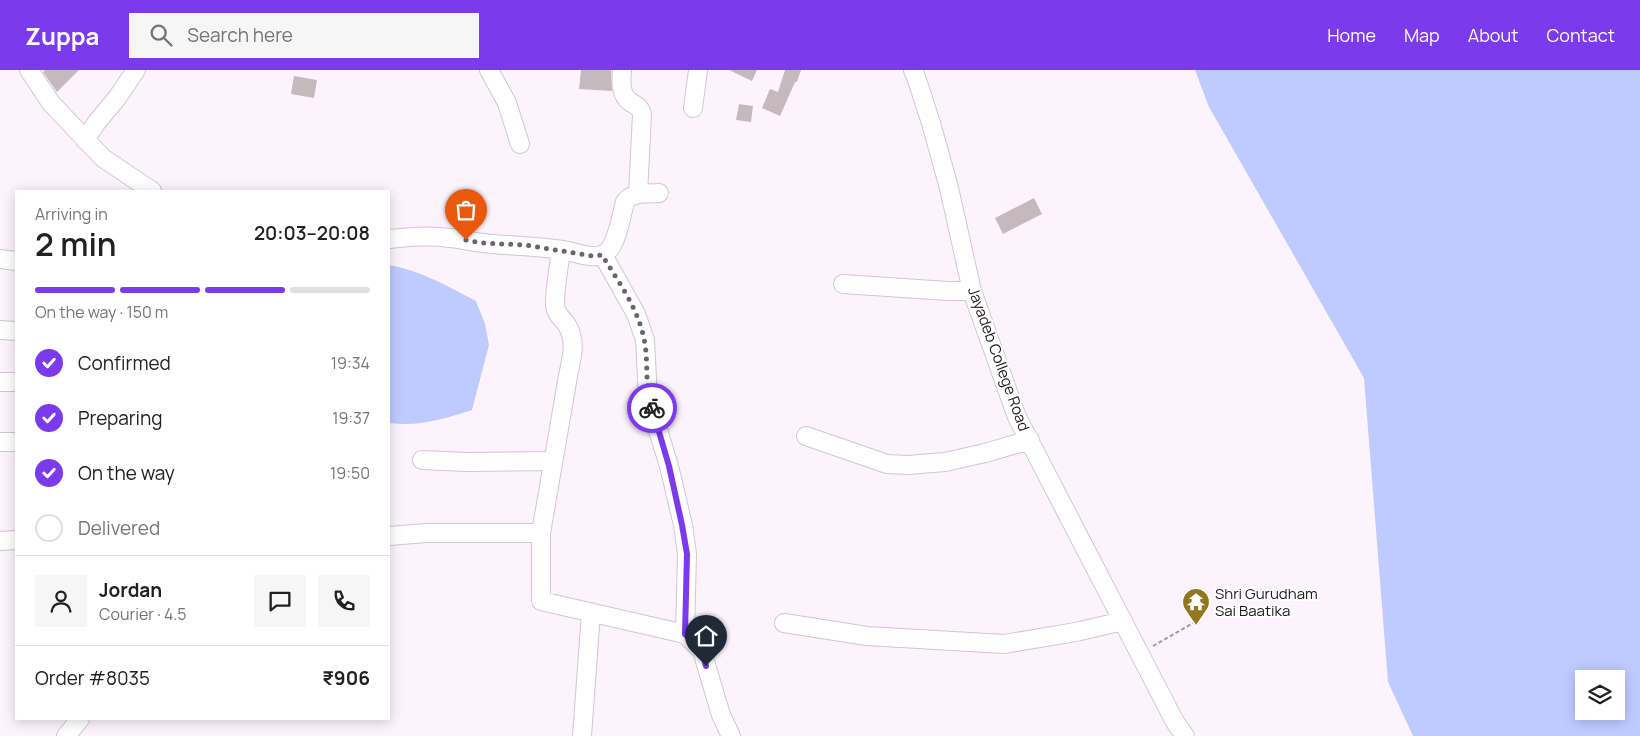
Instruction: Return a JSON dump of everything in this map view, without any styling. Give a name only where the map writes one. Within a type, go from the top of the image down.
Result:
[{"type":"street","points":[[29,70],[51,103],[85,140],[103,158],[143,189]]},
{"type":"street","points":[[85,140],[136,70]]},
{"type":"street","points":[[489,70],[507,103],[520,144]]},
{"type":"street","points":[[622,70],[621,83],[625,96],[638,107],[642,114],[638,194]]},
{"type":"street","points":[[693,108],[698,70]]},
{"type":"street","name":"Jayadeb College Road","points":[[913,70],[931,123],[949,188],[972,291],[1017,417],[1175,722],[1185,736]]},
{"type":"street","points":[[390,239],[410,236],[448,238],[482,243],[525,245],[593,256],[602,255],[608,251],[615,240],[628,197],[638,194],[659,193]]},
{"type":"street","points":[[561,250],[555,305],[558,315],[568,327],[573,342],[541,533],[541,601],[685,634],[702,650],[721,715],[731,736]]},
{"type":"street","points":[[602,255],[636,314],[645,340],[648,398],[669,466],[687,554],[685,634]]},
{"type":"street","points":[[0,260],[15,261]]},
{"type":"street","points":[[843,284],[972,291]]},
{"type":"street","points":[[0,330],[15,331]]},
{"type":"street","points":[[0,382],[15,382]]},
{"type":"street","points":[[806,436],[887,464],[908,465],[945,462],[1030,440]]},
{"type":"street","points":[[0,442],[15,442]]},
{"type":"street","points":[[422,460],[467,462],[553,461]]},
{"type":"street","points":[[390,536],[426,533],[541,533]]},
{"type":"street","points":[[0,541],[15,540]]},
{"type":"street","points":[[582,736],[591,613]]},
{"type":"street","points":[[784,623],[867,636],[1004,644],[1076,632],[1123,621]]},
{"type":"street","points":[[66,736],[79,720]]},
{"type":"path","points":[[1140,654],[1193,624]]},
{"type":"water","points":[[1195,70],[1640,70],[1640,736],[1413,736],[1388,682],[1364,378],[1209,107]]},
{"type":"water","points":[[390,265],[423,275],[476,301],[485,324],[489,345],[472,410],[421,423],[390,423]]},
{"type":"building","points":[[45,70],[79,70],[57,92],[43,72]]},
{"type":"building","points":[[581,70],[611,70],[612,91],[579,89]]},
{"type":"building","points":[[729,70],[757,70],[752,81]]},
{"type":"building","points":[[785,70],[801,70],[780,116],[762,108],[770,89],[778,92]]},
{"type":"building","points":[[294,76],[317,80],[314,98],[291,94]]},
{"type":"building","points":[[739,104],[753,106],[751,122],[736,120]]},
{"type":"building","points":[[1034,198],[1042,214],[1003,234],[995,218]]},
{"type":"way so far","points":[[466,240],[482,243],[525,245],[593,256],[602,255],[641,326],[645,340],[648,398],[652,408]]},
{"type":"place","name":"Shri Gurudham Sai Baatika","points":[[1196,626]]},
{"type":"route","points":[[652,408],[669,466],[687,554],[685,634],[702,650],[706,666]]}]
